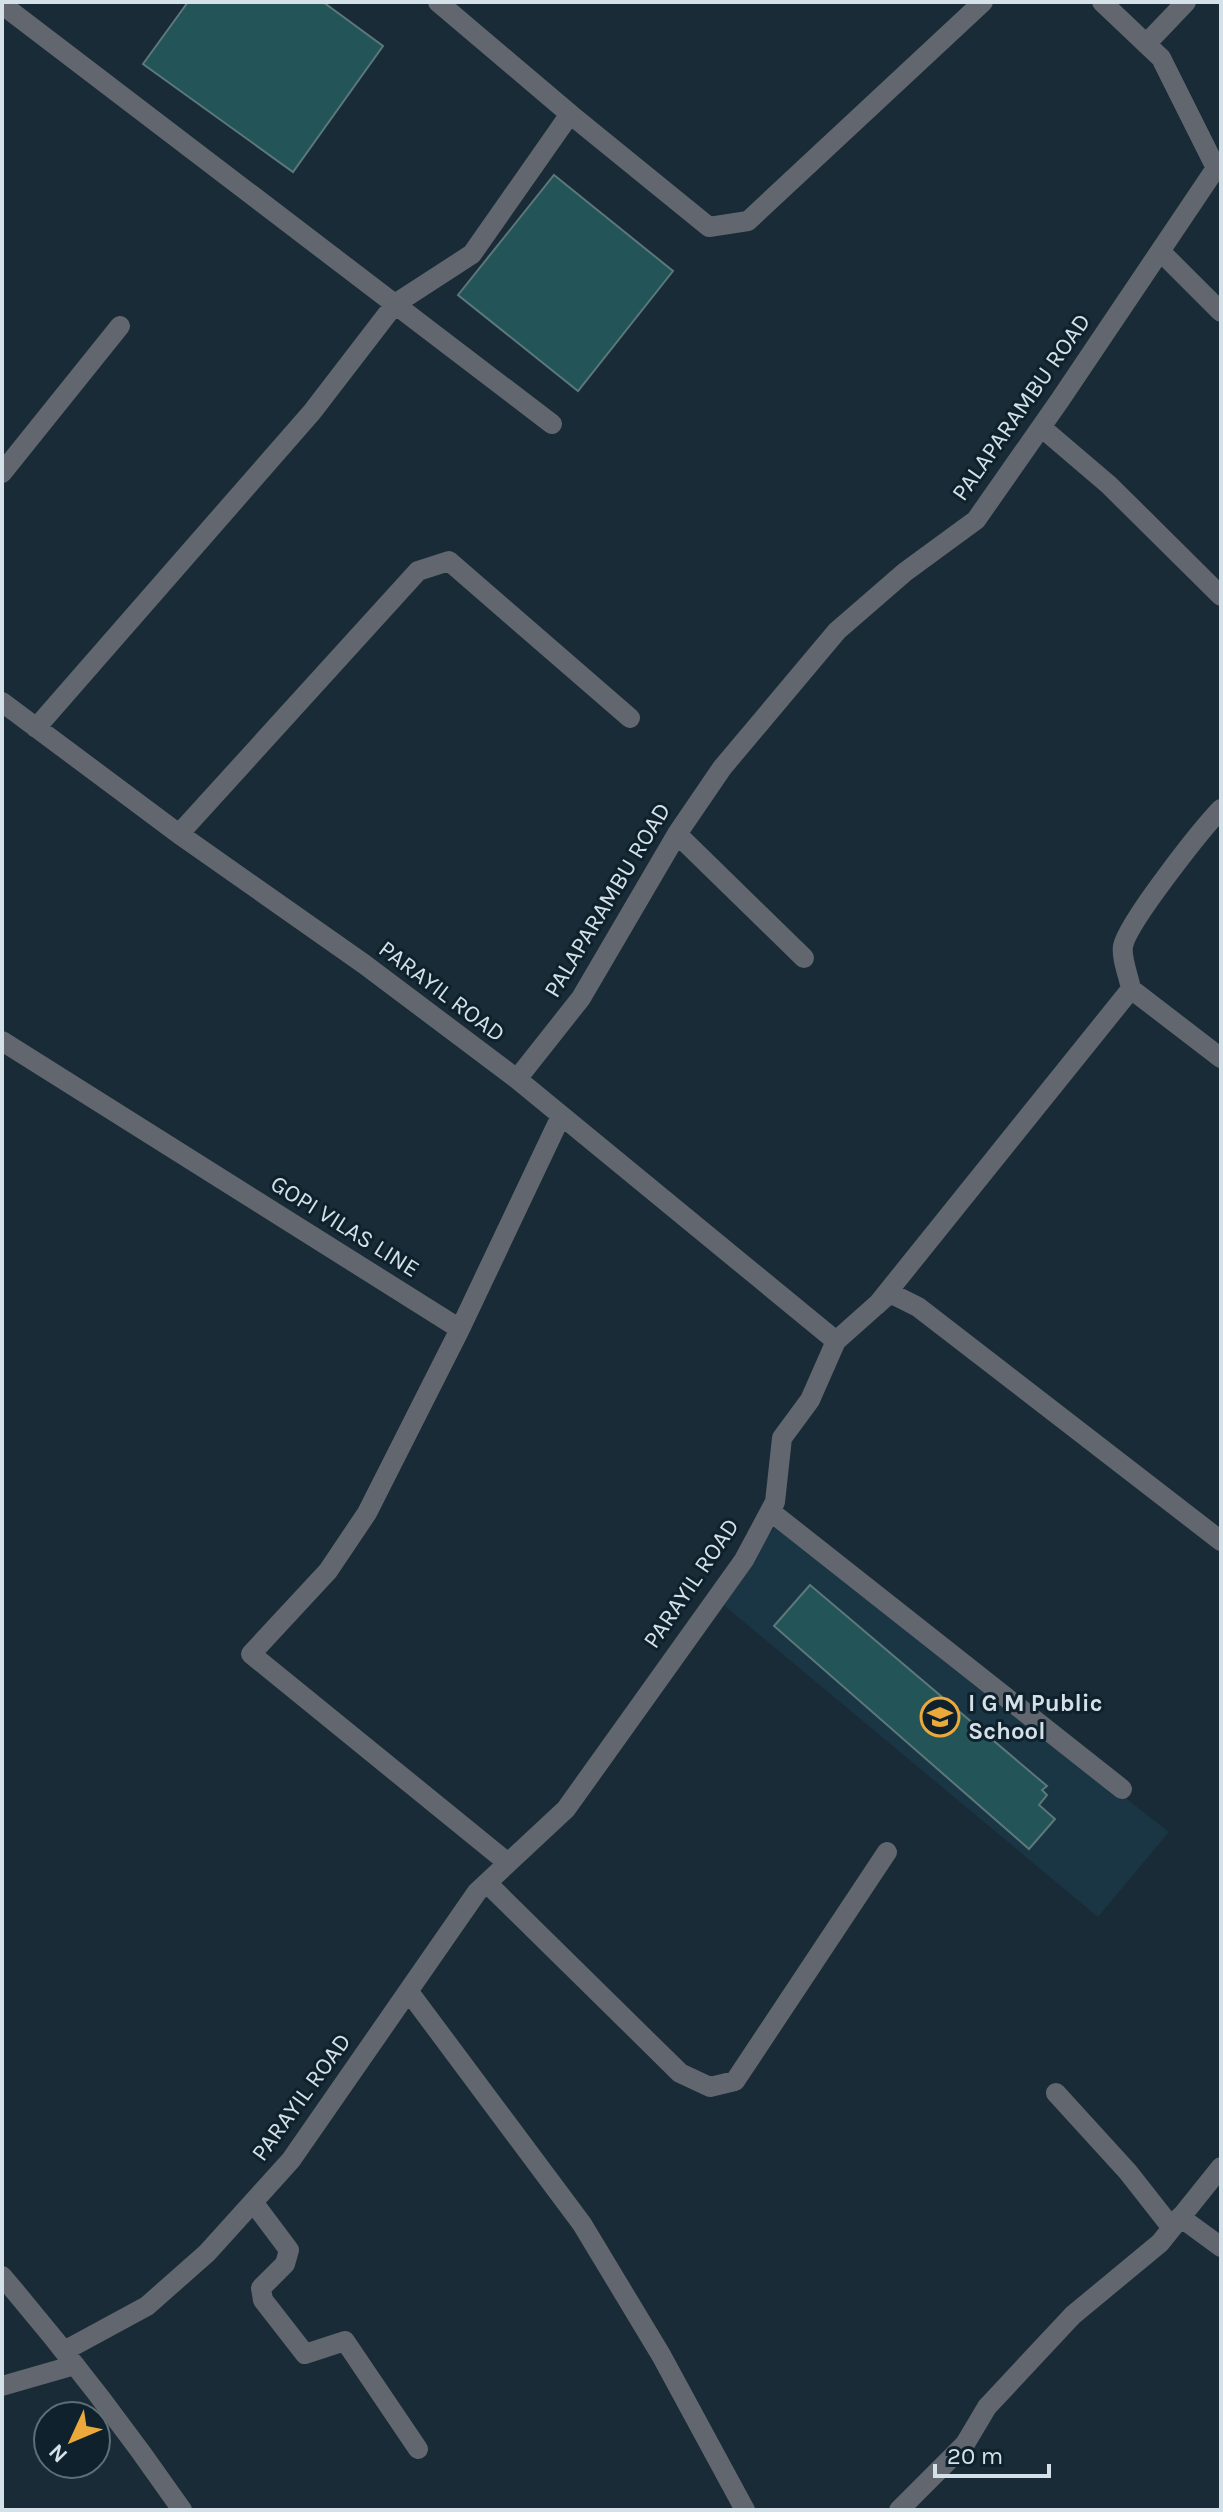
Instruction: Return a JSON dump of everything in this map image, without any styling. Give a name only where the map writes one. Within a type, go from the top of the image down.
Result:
[{"type":"street","points":[[438,2],[709,227],[748,221],[983,2]]},
{"type":"street","name":"PALAPARAMBU ROAD","points":[[517,1079],[581,998],[677,834],[722,768],[837,631],[905,572],[976,520],[1216,168],[1161,58],[1102,2]]},
{"type":"street","points":[[1146,44],[1186,2]]},
{"type":"street","points":[[4,6],[552,424]]},
{"type":"street","points":[[36,728],[312,412],[395,304],[472,254],[570,114]]},
{"type":"street","points":[[1160,251],[1221,312]]},
{"type":"street","points":[[2,473],[120,326]]},
{"type":"street","points":[[1041,427],[1109,485],[1221,596]]},
{"type":"street","points":[[179,834],[418,571],[449,561],[630,718]]},
{"type":"street","name":"PARAYIL ROAD","points":[[2,702],[179,834],[364,964],[517,1079],[836,1341],[810,1400],[782,1438],[775,1502],[744,1560],[566,1809],[477,1892],[291,2160],[207,2253],[147,2306],[69,2358],[2,2386]]},
{"type":"street","points":[[1216,823],[1134,923],[1123,947],[1131,989],[1221,1058]]},
{"type":"street","points":[[677,834],[804,958]]},
{"type":"street","points":[[877,1305],[1131,989]]},
{"type":"street","name":"GOPI VILAS LINE","points":[[2,1041],[460,1329]]},
{"type":"street","points":[[508,1863],[251,1654],[328,1571],[367,1513],[460,1329],[561,1116]]},
{"type":"street","points":[[836,1341],[890,1293],[918,1307],[1221,1541]]},
{"type":"street","points":[[770,1511],[1122,1789]]},
{"type":"street","points":[[487,1883],[680,2073],[710,2087],[735,2081],[887,1852]]},
{"type":"street","points":[[409,1992],[582,2224],[661,2355],[745,2510]]},
{"type":"street","points":[[1056,2093],[1176,2223],[1221,2247]]},
{"type":"street","points":[[899,2510],[965,2444],[987,2407],[1073,2315],[1160,2243],[1221,2167]]},
{"type":"street","points":[[253,2202],[289,2250],[285,2264],[261,2288],[263,2300],[305,2354],[345,2341],[418,2449]]},
{"type":"street","points":[[2,2276],[134,2441],[182,2510]]},
{"type":"shaded area","name":"I G M Public School","points":[[777,1524],[1169,1832],[1098,1917],[720,1602]]},
{"type":"building","points":[[188,2],[323,2],[383,46],[293,172],[143,64]]},
{"type":"building","points":[[554,175],[673,271],[578,391],[458,295]]},
{"type":"building","points":[[810,1585],[1047,1786],[1042,1790],[1047,1795],[1039,1805],[1055,1819],[1029,1849],[774,1626]]},
{"type":"place","name":"I G M Public School","points":[[940,1717]]}]
